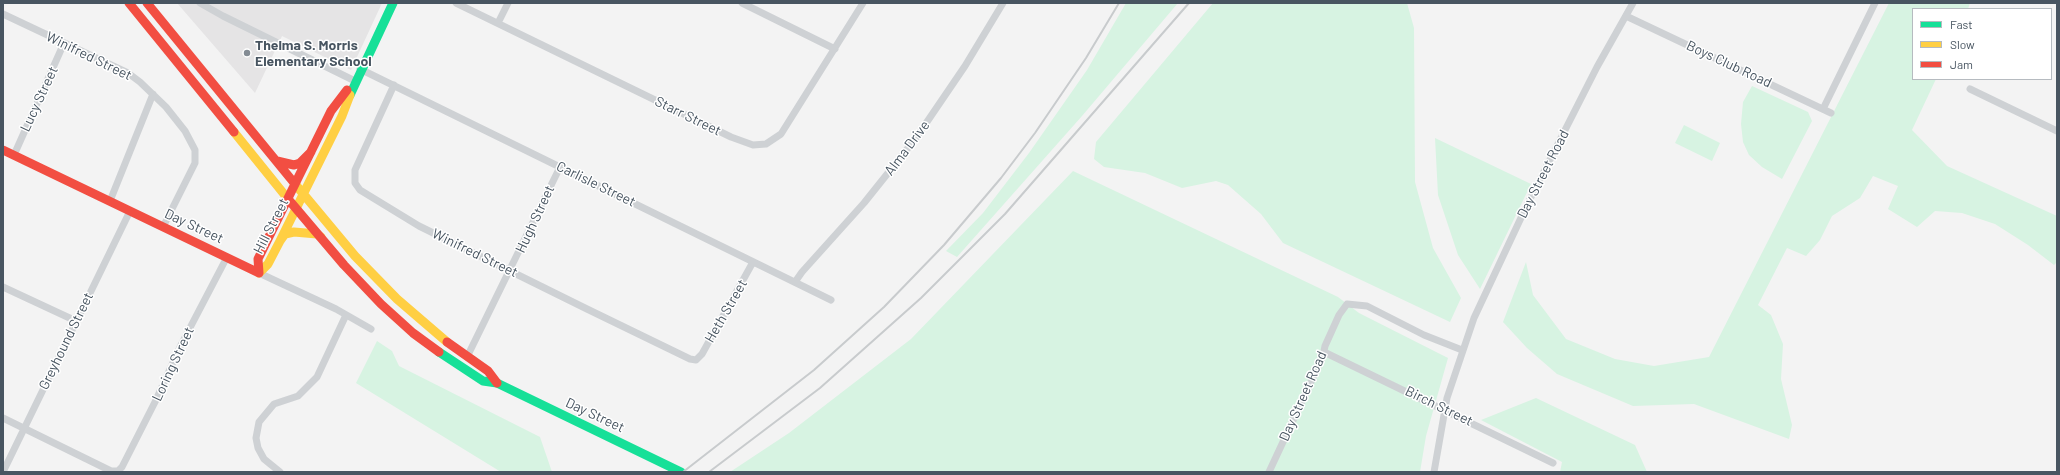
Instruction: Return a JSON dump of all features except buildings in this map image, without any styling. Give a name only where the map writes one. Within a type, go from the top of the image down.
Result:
[{"type":"main road","name":"Day Street","points":[[129,3],[288,199],[360,282],[413,333],[461,368],[483,381],[497,383],[681,472]]},
{"type":"main road","name":"Day Street","points":[[147,3],[355,256],[397,299],[426,325],[467,357],[488,371],[497,383]]},
{"type":"main road","name":"Hill Street","points":[[259,273],[268,264],[304,194],[342,116],[354,81],[393,3]]},
{"type":"main road","name":"Hill Street","points":[[259,273],[258,259],[331,111],[354,81]]},
{"type":"main road","name":"Day Street","points":[[3,150],[259,273]]},
{"type":"main road","points":[[277,161],[294,165],[300,163],[311,152]]},
{"type":"main road","points":[[280,241],[285,234],[294,232],[317,234],[322,238]]},
{"type":"street","points":[[200,3],[223,16],[354,81]]},
{"type":"street","name":"Starr Street","points":[[456,3],[724,134],[752,145],[766,144],[781,134],[864,3]]},
{"type":"street","points":[[498,23],[508,3]]},
{"type":"street","points":[[742,3],[835,49]]},
{"type":"street","name":"Alma Drive","points":[[796,282],[802,272],[864,203],[916,138],[965,66],[1003,3]]},
{"type":"street","name":"Day Street Road","points":[[1269,472],[1324,352],[1339,315],[1347,304],[1355,303],[1367,306],[1424,335],[1462,351],[1474,318],[1527,206],[1597,67],[1633,3]]},
{"type":"street","points":[[1823,109],[1875,3]]},
{"type":"street","name":"Winifred Street","points":[[3,14],[128,74],[140,82],[167,109],[193,144],[196,158],[162,227]]},
{"type":"street","name":"Boys Club Road","points":[[1626,16],[1831,113]]},
{"type":"street","name":"Lucy Street","points":[[14,155],[64,43]]},
{"type":"street","name":"Carlisle Street","points":[[360,69],[831,300]]},
{"type":"street","name":"Winifred Street","points":[[394,85],[358,163],[354,178],[356,186],[365,194],[419,226],[690,359],[696,360]]},
{"type":"street","points":[[1970,89],[2057,131]]},
{"type":"street","points":[[110,201],[152,94]]},
{"type":"street","name":"Hugh Street","points":[[467,357],[560,167]]},
{"type":"street","name":"Greyhound Street","points":[[3,472],[130,211]]},
{"type":"street","name":"Loring Street","points":[[24,428],[111,471],[118,471],[122,467],[153,407],[181,345],[226,257]]},
{"type":"street","name":"Heth Street","points":[[696,360],[702,354],[753,262]]},
{"type":"street","name":"Day Street","points":[[259,273],[346,315],[371,329]]},
{"type":"street","points":[[3,287],[76,321]]},
{"type":"street","points":[[280,472],[264,459],[258,448],[256,438],[259,422],[274,404],[298,396],[316,377],[346,315]]},
{"type":"street","points":[[1434,472],[1444,409],[1462,351]]},
{"type":"street","name":"Birch Street","points":[[1324,352],[1553,462]]},
{"type":"street","points":[[3,418],[24,428]]},
{"type":"shaded area","name":"Thelma S. Morris Elementary School","points":[[177,3],[382,3],[351,70],[282,36],[255,93]]},
{"type":"green space","points":[[1126,3],[1178,3],[1082,116],[957,257],[946,251],[983,213],[1029,153],[1087,70]]},
{"type":"green space","points":[[1213,3],[1407,3],[1414,28],[1415,182],[1433,248],[1461,298],[1450,322],[1283,243],[1261,214],[1228,185],[1216,181],[1182,188],[1145,173],[1104,167],[1094,159],[1096,142]]},
{"type":"green space","points":[[1889,3],[1970,3],[1968,8],[1912,8],[1912,80],[1936,80],[1912,130],[1947,166],[2057,216],[2057,262],[2054,265],[2028,245],[1995,224],[1962,213],[1935,211],[1917,227],[1888,209],[1898,186],[1873,176],[1860,198],[1832,216],[1820,240],[1806,256],[1787,248],[1758,305],[1771,315],[1783,344],[1781,379],[1792,425],[1789,439],[1694,404],[1633,406],[1557,374],[1527,348],[1503,322],[1526,262],[1533,295],[1566,339],[1615,359],[1654,366],[1709,357]]},
{"type":"green space","points":[[1752,86],[1808,112],[1812,121],[1782,179],[1762,167],[1749,155],[1743,142],[1741,124],[1743,102]]},
{"type":"green space","points":[[1684,125],[1720,143],[1712,161],[1675,143]]},
{"type":"green space","points":[[1435,138],[1531,184],[1480,289],[1458,255],[1438,195]]},
{"type":"green space","points":[[1073,171],[1338,297],[1359,313],[1448,358],[1426,436],[1420,472],[730,472],[789,433],[911,339]]},
{"type":"green space","points":[[377,341],[392,351],[399,366],[540,437],[552,472],[501,472],[356,383]]},
{"type":"green space","points":[[1536,398],[1635,445],[1647,472],[1560,472],[1562,462],[1481,420]]},
{"type":"railway","points":[[683,472],[814,370],[884,307],[944,245],[1001,178],[1035,133],[1086,58],[1119,3]]},
{"type":"railway","points":[[709,472],[820,388],[921,298],[1005,214],[1189,3]]},
{"type":"traffic: fast","points":[[350,95],[393,3]]},
{"type":"traffic: fast","points":[[439,352],[483,381],[497,383],[681,472]]},
{"type":"traffic: slow","points":[[259,273],[268,264],[280,241],[342,116],[350,95]]},
{"type":"traffic: slow","points":[[234,132],[288,199]]},
{"type":"traffic: slow","points":[[295,184],[355,256],[397,299],[447,342]]},
{"type":"traffic: slow","points":[[280,241],[285,234],[294,232],[317,234],[321,237]]},
{"type":"traffic: jam","points":[[129,3],[234,132]]},
{"type":"traffic: jam","points":[[147,3],[295,184]]},
{"type":"traffic: jam","points":[[259,273],[258,259],[331,111],[347,90]]},
{"type":"traffic: jam","points":[[3,150],[259,273]]},
{"type":"traffic: jam","points":[[277,161],[294,165],[300,163],[311,152]]},
{"type":"traffic: jam","points":[[288,199],[344,265],[381,304],[413,333],[439,352]]},
{"type":"traffic: jam","points":[[447,342],[488,371],[497,383]]},
{"type":"place","name":"Thelma S. Morris Elementary School","points":[[247,53]]}]
